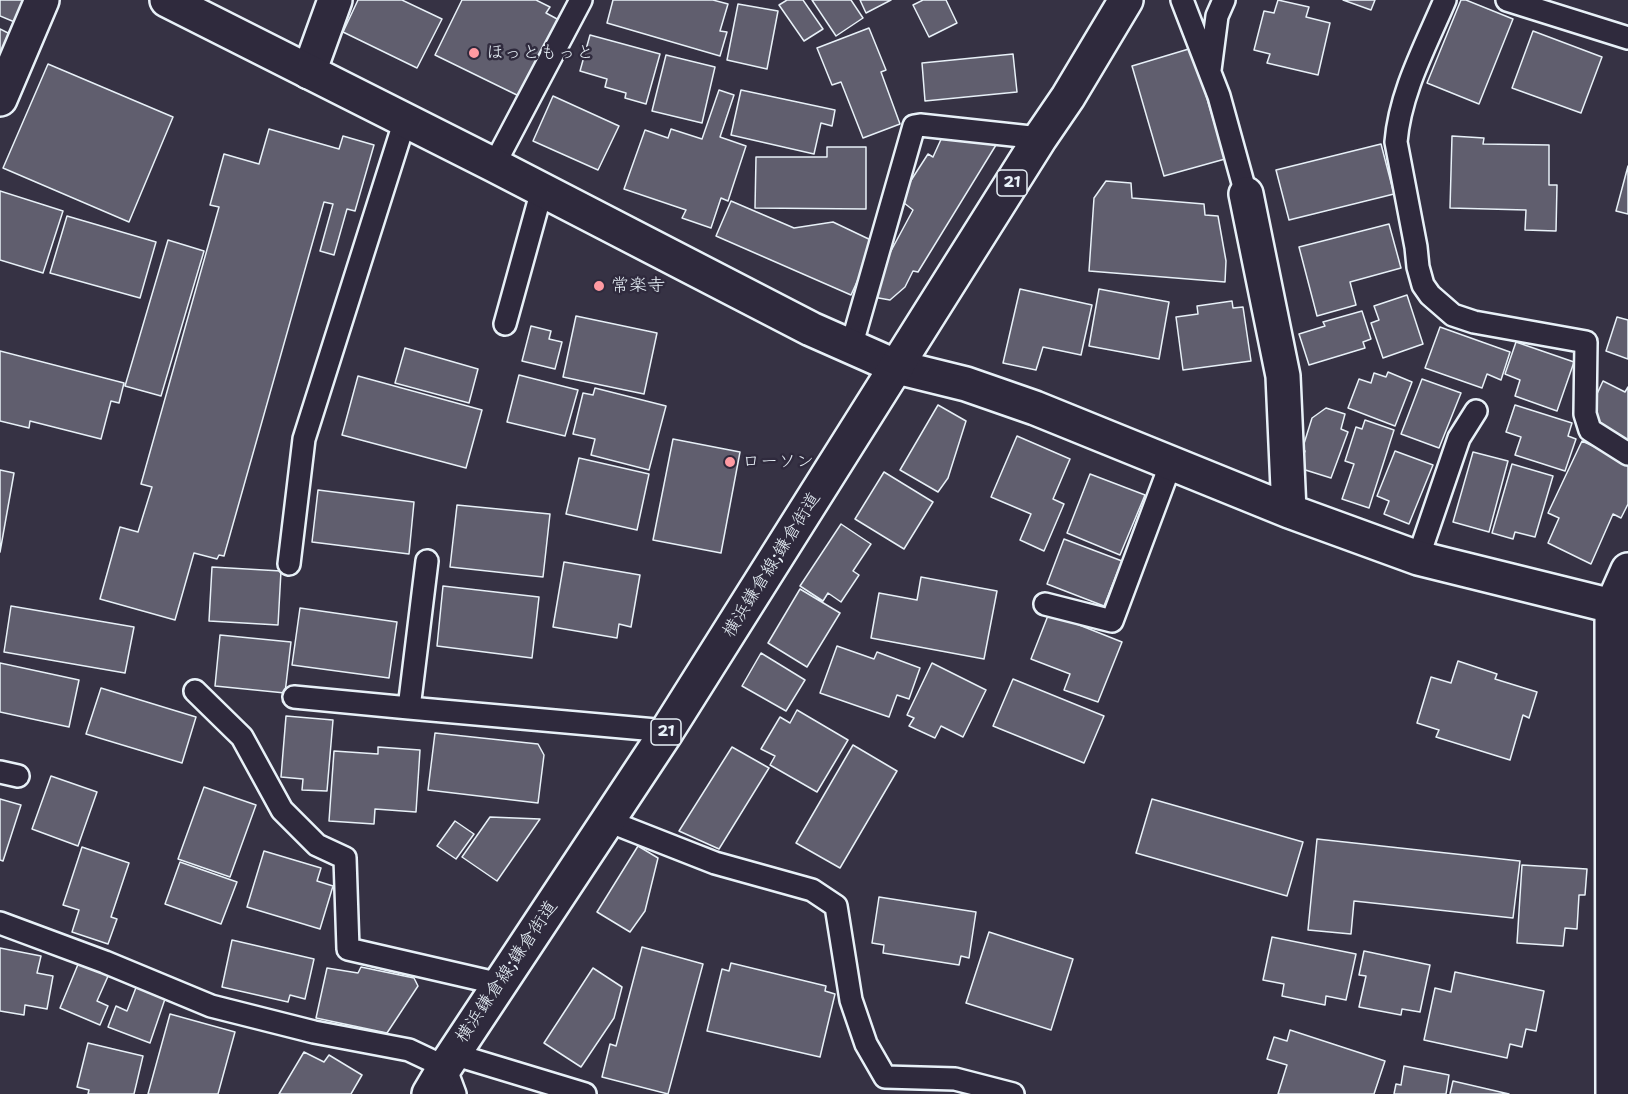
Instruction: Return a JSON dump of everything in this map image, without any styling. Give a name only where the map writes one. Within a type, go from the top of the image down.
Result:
[{"type":"street","points":[[0,99],[42,0]]},
{"type":"street","points":[[167,0],[494,165],[811,329],[897,367],[966,384],[1035,408],[1289,511],[1418,558],[1611,606]]},
{"type":"street","points":[[309,72],[335,0]]},
{"type":"street","name":"横浜鎌倉線;鎌倉街道","points":[[446,1077],[500,984],[667,731],[1068,97],[1126,0]]},
{"type":"street","points":[[1246,194],[1283,376],[1289,511]]},
{"type":"street","points":[[1613,1094],[1620,700],[1611,606],[1628,570]]},
{"type":"lane","points":[[494,165],[580,0]]},
{"type":"lane","points":[[1182,0],[1219,96],[1246,194]]},
{"type":"lane","points":[[1210,73],[1217,16],[1224,0]]},
{"type":"lane","points":[[1445,0],[1408,86],[1397,127],[1396,141],[1423,285],[1430,295],[1453,315],[1474,322],[1586,342],[1586,414],[1590,430],[1628,454]]},
{"type":"lane","points":[[1507,0],[1628,38]]},
{"type":"lane","points":[[289,564],[304,439],[405,120]]},
{"type":"lane","points":[[851,347],[914,126],[1040,138]]},
{"type":"lane","points":[[505,324],[542,190]]},
{"type":"lane","points":[[1418,558],[1459,438],[1476,411]]},
{"type":"lane","points":[[1045,604],[1112,621],[1171,463]]},
{"type":"lane","points":[[409,708],[427,561]]},
{"type":"lane","points":[[195,691],[242,737],[282,810],[317,845],[345,858],[348,950],[500,984]]},
{"type":"lane","points":[[294,697],[667,731]]},
{"type":"lane","points":[[608,821],[715,863],[812,890],[837,906],[851,999],[866,1044],[885,1077],[955,1079],[1013,1094]]},
{"type":"lane","points":[[0,923],[105,962],[211,1006],[314,1032],[409,1050],[446,1077],[585,1094]]},
{"type":"building","points":[[0,0],[26,0],[17,23],[0,16]]},
{"type":"building","points":[[358,0],[402,0],[442,19],[417,68],[343,32]]},
{"type":"building","points":[[462,0],[536,0],[550,7],[546,13],[559,20],[521,97],[435,55]]},
{"type":"building","points":[[613,0],[713,0],[728,4],[720,31],[727,32],[720,56],[607,23]]},
{"type":"building","points":[[787,0],[803,0],[823,29],[804,41],[779,5]]},
{"type":"building","points":[[812,0],[851,0],[863,18],[836,36]]},
{"type":"building","points":[[860,0],[891,0],[866,13]]},
{"type":"building","points":[[923,0],[946,0],[957,23],[929,37],[913,5]]},
{"type":"building","points":[[1278,0],[1309,7],[1306,17],[1330,23],[1318,75],[1267,63],[1270,54],[1254,50],[1264,11],[1274,13]]},
{"type":"building","points":[[1343,0],[1375,0],[1371,10]]},
{"type":"building","points":[[1461,0],[1513,19],[1479,104],[1427,83]]},
{"type":"building","points":[[738,4],[778,11],[767,69],[727,60]]},
{"type":"building","points":[[869,28],[886,70],[881,72],[900,124],[863,138],[841,82],[832,85],[817,48]]},
{"type":"building","points":[[0,29],[12,35],[0,58]]},
{"type":"building","points":[[1533,31],[1602,57],[1581,113],[1512,88]]},
{"type":"building","points":[[590,35],[660,54],[646,104],[625,98],[626,93],[605,87],[607,79],[580,71]]},
{"type":"building","points":[[1192,48],[1225,159],[1164,176],[1132,66]]},
{"type":"building","points":[[1013,54],[1017,92],[925,101],[922,63]]},
{"type":"building","points":[[666,55],[715,67],[702,123],[652,111]]},
{"type":"building","points":[[48,64],[173,117],[129,222],[3,168]]},
{"type":"building","points":[[719,90],[734,95],[720,137],[746,146],[728,201],[721,198],[711,228],[682,218],[686,210],[624,189],[645,130],[668,138],[671,129],[702,139]]},
{"type":"building","points":[[741,90],[835,110],[832,126],[821,123],[814,154],[731,135]]},
{"type":"building","points":[[553,96],[619,126],[598,170],[533,141]]},
{"type":"building","points":[[269,129],[339,149],[343,136],[374,145],[355,211],[347,209],[334,255],[320,251],[333,204],[324,202],[224,556],[219,555],[217,559],[194,553],[175,620],[100,599],[120,527],[138,532],[152,487],[141,484],[219,207],[210,205],[224,154],[259,164]]},
{"type":"building","points":[[943,135],[996,145],[918,272],[913,271],[905,287],[890,300],[873,297],[878,275],[913,210],[899,199],[928,154],[933,157]]},
{"type":"building","points":[[1452,136],[1484,138],[1483,144],[1549,145],[1549,185],[1557,185],[1556,231],[1525,230],[1526,210],[1450,208]]},
{"type":"building","points":[[1381,144],[1394,194],[1289,220],[1276,170]]},
{"type":"building","points":[[827,147],[866,147],[866,209],[755,208],[756,157],[827,157]]},
{"type":"building","points":[[1628,166],[1628,214],[1616,211]]},
{"type":"building","points":[[1106,181],[1131,183],[1132,198],[1204,204],[1205,215],[1218,216],[1226,261],[1225,282],[1089,271],[1094,198]]},
{"type":"building","points":[[0,191],[63,211],[43,273],[0,260]]},
{"type":"building","points":[[731,201],[794,228],[833,222],[875,242],[851,295],[716,236]]},
{"type":"building","points":[[67,216],[156,242],[140,298],[50,273]]},
{"type":"building","points":[[1389,224],[1401,268],[1350,282],[1356,305],[1317,316],[1299,247]]},
{"type":"building","points":[[168,240],[204,251],[161,396],[125,386]]},
{"type":"building","points":[[1020,289],[1092,305],[1081,355],[1043,347],[1036,370],[1003,363]]},
{"type":"building","points":[[1099,289],[1169,302],[1159,359],[1089,346]]},
{"type":"building","points":[[1407,295],[1423,344],[1383,358],[1371,323],[1379,320],[1374,306]]},
{"type":"building","points":[[1232,301],[1233,308],[1243,307],[1251,361],[1183,370],[1176,317],[1198,314],[1197,306]]},
{"type":"building","points":[[1362,311],[1371,339],[1363,342],[1365,348],[1309,365],[1299,334],[1325,326],[1323,322]]},
{"type":"building","points":[[576,316],[657,333],[644,394],[563,377]]},
{"type":"building","points":[[1617,317],[1628,320],[1628,359],[1606,351]]},
{"type":"building","points":[[531,326],[551,331],[549,339],[562,342],[555,369],[522,361]]},
{"type":"building","points":[[1440,327],[1510,352],[1501,380],[1487,374],[1482,388],[1425,368]]},
{"type":"building","points":[[1516,342],[1574,362],[1557,411],[1515,396],[1520,380],[1505,374]]},
{"type":"building","points":[[405,348],[478,369],[469,403],[395,383]]},
{"type":"building","points":[[0,351],[124,383],[119,403],[111,401],[101,439],[30,421],[29,428],[0,421]]},
{"type":"building","points":[[1388,372],[1412,382],[1395,426],[1348,408],[1359,379],[1371,383],[1374,373],[1386,377]]},
{"type":"building","points":[[519,375],[578,390],[565,436],[507,422]]},
{"type":"building","points":[[358,376],[482,410],[466,468],[342,435]]},
{"type":"building","points":[[1422,379],[1461,393],[1439,448],[1401,434]]},
{"type":"building","points":[[1603,381],[1625,392],[1628,387],[1628,444],[1595,423],[1596,396]]},
{"type":"building","points":[[595,388],[666,406],[649,470],[591,455],[595,439],[573,434],[583,393],[593,395]]},
{"type":"building","points":[[938,405],[966,421],[948,478],[938,492],[900,470]]},
{"type":"building","points":[[1515,405],[1572,423],[1568,436],[1576,439],[1565,471],[1515,455],[1521,437],[1506,432]]},
{"type":"building","points":[[1326,408],[1345,414],[1341,429],[1348,432],[1331,478],[1299,468],[1312,418]]},
{"type":"building","points":[[1365,420],[1394,430],[1369,508],[1342,499],[1354,464],[1345,461],[1356,427],[1362,429]]},
{"type":"building","points":[[1017,436],[1070,459],[1053,499],[1064,504],[1044,551],[1020,540],[1031,514],[991,497]]},
{"type":"building","points":[[673,439],[740,452],[721,553],[653,540]]},
{"type":"building","points":[[1582,441],[1628,462],[1628,504],[1621,518],[1613,514],[1591,564],[1548,543],[1559,518],[1548,513]]},
{"type":"building","points":[[1395,451],[1433,465],[1409,524],[1384,514],[1389,501],[1377,496]]},
{"type":"building","points":[[1473,452],[1508,461],[1489,532],[1453,522]]},
{"type":"building","points":[[579,458],[649,474],[637,530],[566,514]]},
{"type":"building","points":[[1512,464],[1553,476],[1535,537],[1515,532],[1513,539],[1492,533]]},
{"type":"building","points":[[0,470],[14,473],[0,552]]},
{"type":"building","points":[[884,472],[933,502],[904,549],[855,519]]},
{"type":"building","points":[[1090,474],[1145,495],[1120,555],[1067,533]]},
{"type":"building","points":[[318,490],[414,502],[409,554],[312,542]]},
{"type":"building","points":[[457,505],[550,514],[543,577],[450,567]]},
{"type":"building","points":[[841,524],[871,544],[853,571],[859,575],[841,602],[828,593],[823,601],[800,586]]},
{"type":"building","points":[[1064,539],[1122,561],[1104,606],[1047,584]]},
{"type":"building","points":[[564,562],[640,575],[631,627],[619,624],[617,638],[553,627]]},
{"type":"building","points":[[212,567],[281,571],[278,625],[209,621]]},
{"type":"building","points":[[921,577],[997,591],[984,659],[871,638],[879,593],[917,600]]},
{"type":"building","points":[[443,586],[539,597],[532,658],[437,646]]},
{"type":"building","points":[[800,589],[840,613],[807,667],[768,643]]},
{"type":"building","points":[[11,606],[134,627],[125,673],[4,652]]},
{"type":"building","points":[[300,608],[397,622],[389,678],[292,665]]},
{"type":"building","points":[[1049,613],[1122,642],[1098,702],[1064,690],[1070,674],[1031,659]]},
{"type":"building","points":[[220,635],[291,642],[285,693],[215,686]]},
{"type":"building","points":[[837,646],[874,659],[877,652],[920,668],[909,699],[897,695],[889,717],[820,693]]},
{"type":"building","points":[[761,653],[805,680],[786,711],[742,686]]},
{"type":"building","points":[[1458,661],[1497,674],[1495,679],[1537,692],[1529,718],[1523,715],[1510,760],[1436,737],[1439,730],[1417,723],[1431,677],[1451,683]]},
{"type":"building","points":[[0,663],[79,680],[69,727],[0,712]]},
{"type":"building","points":[[932,663],[986,690],[963,737],[941,726],[935,738],[909,726],[914,718],[907,715]]},
{"type":"building","points":[[1013,679],[1104,716],[1084,763],[993,726]]},
{"type":"building","points":[[101,688],[196,717],[182,763],[86,734]]},
{"type":"building","points":[[797,710],[848,740],[817,792],[770,765],[775,756],[761,749],[780,717],[790,723]]},
{"type":"building","points":[[286,716],[333,720],[327,791],[302,790],[303,779],[281,777]]},
{"type":"building","points":[[435,733],[538,744],[544,755],[538,803],[428,790]]},
{"type":"building","points":[[853,745],[897,771],[840,868],[796,843]]},
{"type":"building","points":[[378,747],[420,750],[416,812],[375,809],[374,824],[329,821],[334,751],[378,754]]},
{"type":"building","points":[[732,747],[769,768],[719,849],[679,831]]},
{"type":"building","points":[[51,776],[97,792],[78,846],[32,829]]},
{"type":"building","points":[[204,787],[256,805],[230,877],[178,859]]},
{"type":"building","points":[[0,799],[21,805],[3,861],[0,860]]},
{"type":"building","points":[[1152,799],[1303,842],[1287,896],[1136,853]]},
{"type":"building","points":[[490,817],[540,819],[497,881],[462,857]]},
{"type":"building","points":[[455,821],[474,834],[456,859],[437,846]]},
{"type":"building","points":[[1317,839],[1520,861],[1513,918],[1354,901],[1351,934],[1308,930]]},
{"type":"building","points":[[638,846],[658,858],[645,911],[630,932],[597,912]]},
{"type":"building","points":[[82,847],[129,863],[111,917],[117,919],[108,944],[72,932],[79,910],[63,905]]},
{"type":"building","points":[[264,851],[321,868],[317,881],[333,886],[320,929],[247,907]]},
{"type":"building","points":[[180,862],[237,882],[221,924],[165,904]]},
{"type":"building","points":[[1522,865],[1587,869],[1585,895],[1579,895],[1577,929],[1565,928],[1563,946],[1517,943]]},
{"type":"building","points":[[879,897],[976,912],[969,958],[961,956],[959,965],[883,953],[884,945],[872,943]]},
{"type":"building","points":[[989,932],[1073,959],[1051,1030],[966,1003]]},
{"type":"building","points":[[1272,937],[1356,954],[1346,1000],[1326,996],[1325,1005],[1282,996],[1284,984],[1263,980]]},
{"type":"building","points":[[232,940],[314,959],[305,999],[290,995],[288,1002],[222,987]]},
{"type":"building","points":[[642,947],[703,964],[668,1094],[602,1077],[610,1044],[616,1046]]},
{"type":"building","points":[[0,948],[41,956],[37,973],[53,976],[47,1009],[25,1005],[24,1015],[0,1011]]},
{"type":"building","points":[[1364,951],[1430,965],[1420,1012],[1402,1009],[1401,1015],[1359,1007],[1366,976],[1359,975]]},
{"type":"building","points":[[79,962],[109,974],[97,1001],[108,1006],[100,1025],[60,1008]]},
{"type":"building","points":[[731,963],[826,986],[825,991],[835,994],[820,1057],[707,1031],[722,969],[729,971]]},
{"type":"building","points":[[361,967],[414,978],[418,986],[387,1033],[316,1018],[327,968],[358,973]]},
{"type":"building","points":[[593,968],[622,987],[614,1018],[581,1067],[544,1043]]},
{"type":"building","points":[[1455,972],[1544,991],[1536,1031],[1526,1029],[1522,1047],[1510,1044],[1507,1058],[1424,1040],[1435,988],[1451,992]]},
{"type":"building","points":[[137,985],[166,996],[150,1043],[108,1027],[116,1006],[127,1011]]},
{"type":"building","points":[[170,1014],[235,1032],[218,1094],[148,1094]]},
{"type":"building","points":[[1290,1030],[1385,1061],[1374,1094],[1278,1094],[1287,1065],[1267,1059],[1274,1037],[1287,1041]]},
{"type":"building","points":[[88,1043],[143,1056],[134,1094],[88,1094],[89,1090],[77,1087]]},
{"type":"building","points":[[304,1052],[324,1062],[329,1055],[362,1075],[351,1094],[279,1094]]},
{"type":"building","points":[[1404,1066],[1449,1075],[1446,1094],[1394,1094],[1396,1084],[1401,1085]]},
{"type":"building","points":[[1453,1081],[1509,1094],[1450,1094]]},
{"type":"place","name":"ほっともっと","points":[[474,53]]},
{"type":"place","name":"常楽寺","points":[[599,286]]},
{"type":"place","name":"ローソン","points":[[730,462]]}]
